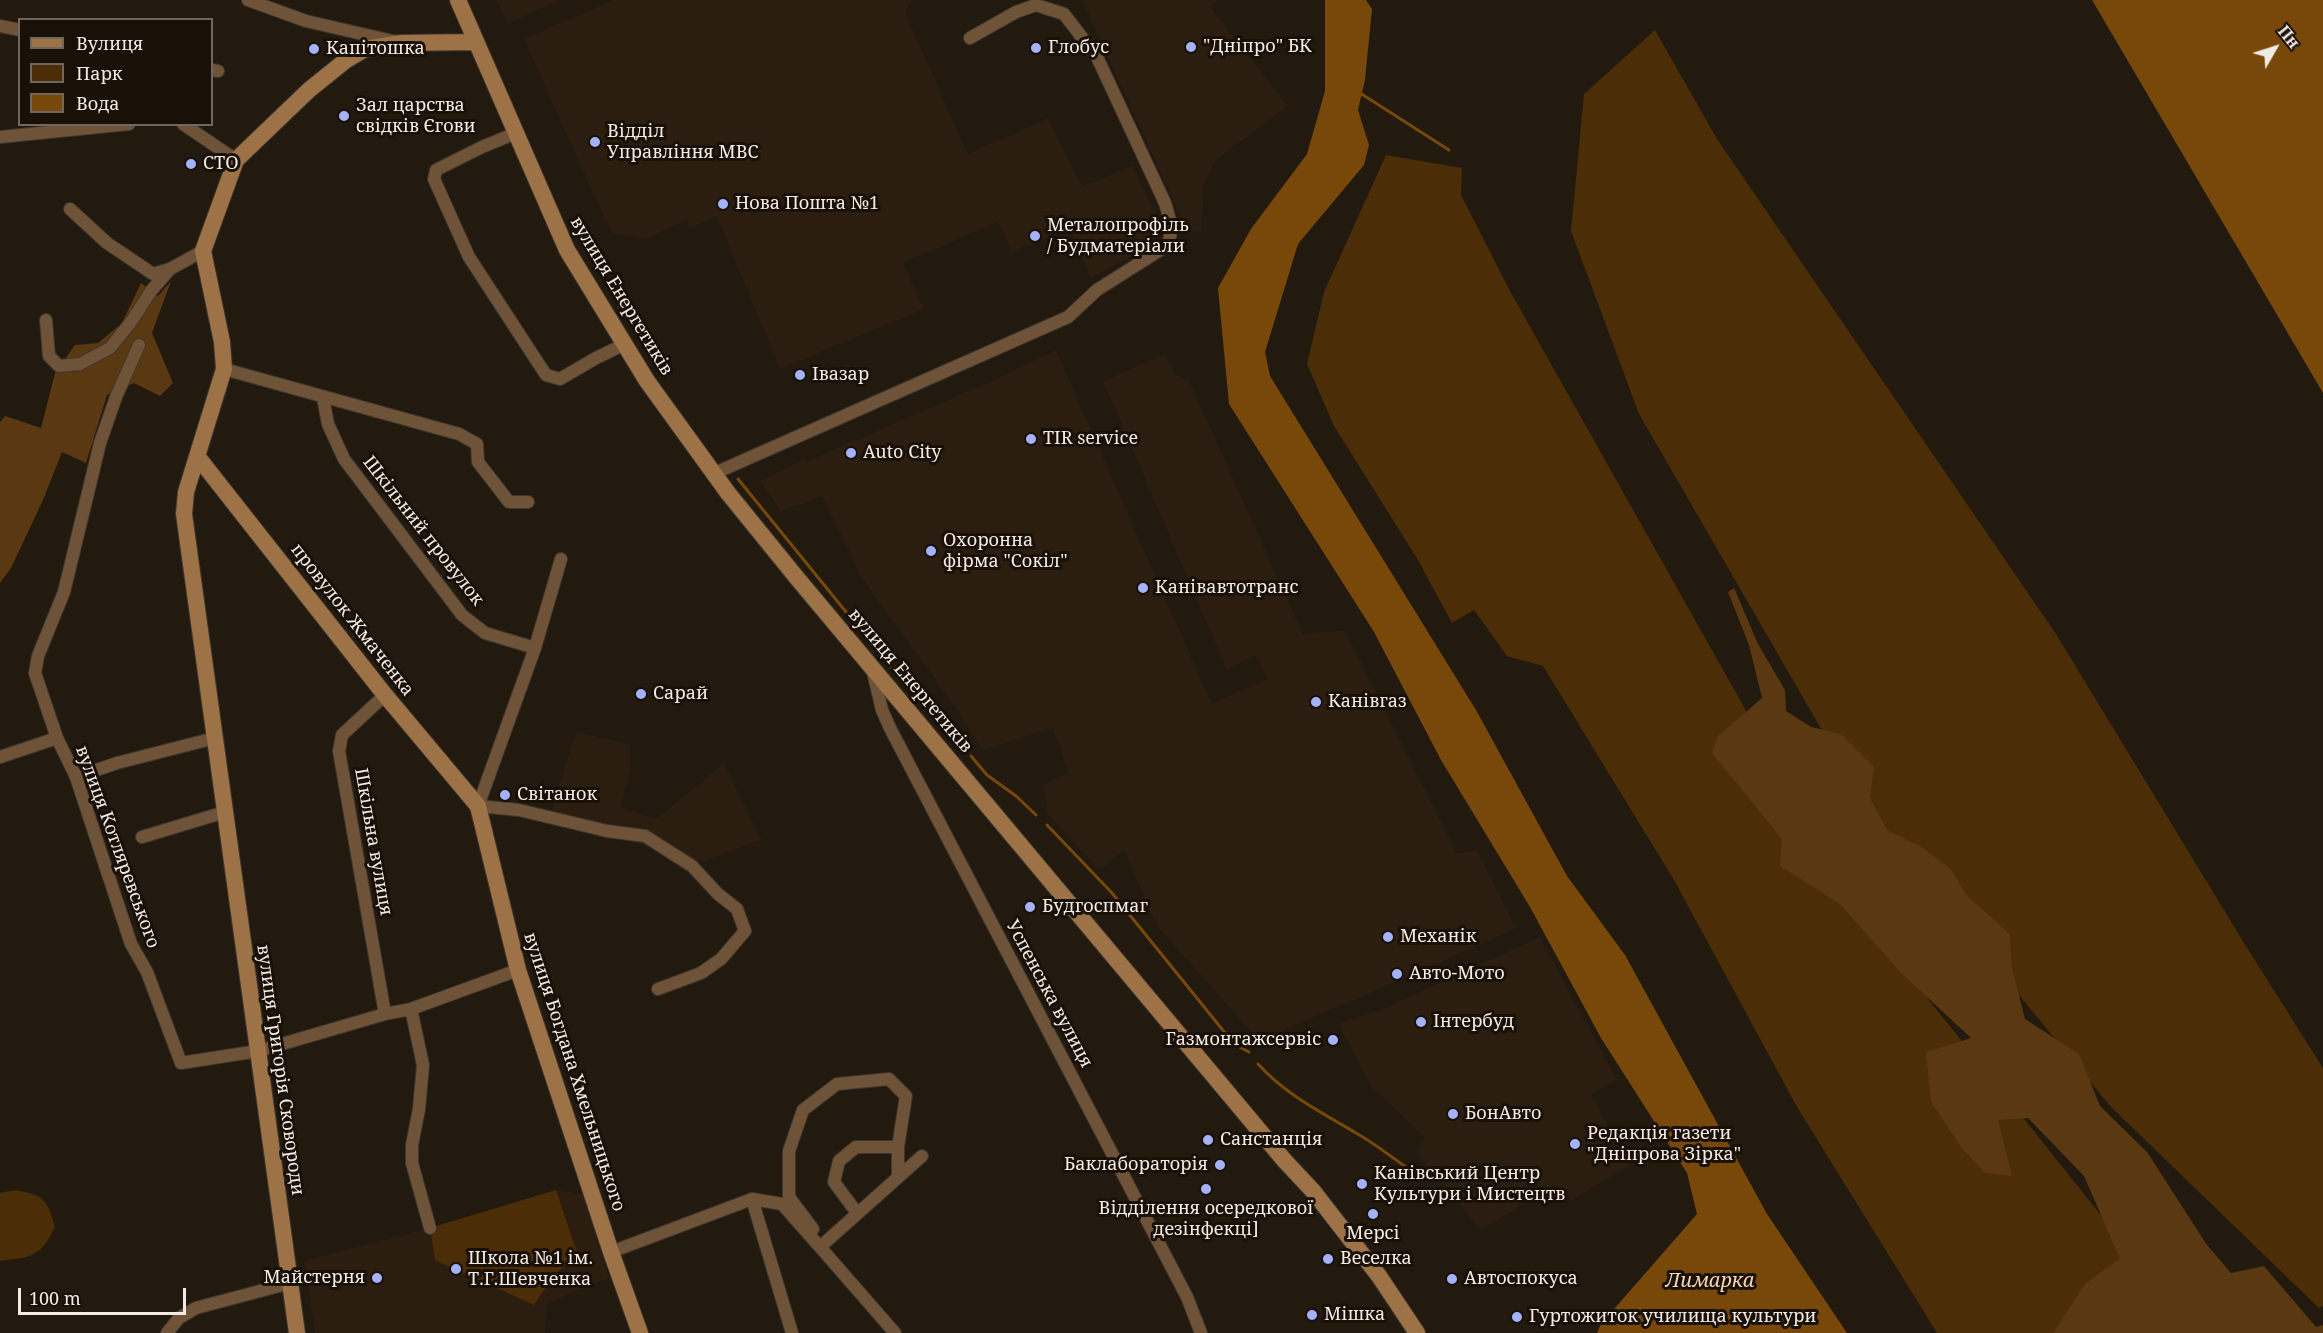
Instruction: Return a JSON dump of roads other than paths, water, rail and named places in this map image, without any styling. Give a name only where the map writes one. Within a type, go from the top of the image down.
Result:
[{"type":"street","points":[[248,0],[306,21],[401,43]]},
{"type":"street","name":"вулиця Енергетиків","points":[[458,0],[567,250],[647,381],[797,579],[1284,1160],[1313,1191],[1379,1276],[1417,1333]]},
{"type":"street","points":[[715,473],[1068,317],[1097,290],[1168,245],[1172,227],[1165,203],[1097,57],[1064,14],[1036,5],[1016,12],[970,38]]},
{"type":"street","points":[[0,26],[18,30]]},
{"type":"street","points":[[475,42],[401,43],[365,49],[345,61],[309,90],[236,160],[203,251],[222,342],[224,369],[459,434],[477,444],[478,462],[509,502],[528,502]]},
{"type":"street","points":[[0,137],[109,126]]},
{"type":"street","points":[[186,126],[236,160]]},
{"type":"street","points":[[516,133],[436,170],[434,179],[469,257],[546,375],[560,379],[623,345]]},
{"type":"street","points":[[70,209],[107,243],[153,274],[170,269],[203,251]]},
{"type":"street","points":[[46,320],[49,356],[59,366],[80,364],[110,348],[131,322],[151,291],[170,269]]},
{"type":"street","name":"вулиця Котляревського","points":[[139,345],[116,397],[100,443],[64,592],[38,656],[35,672],[57,738],[76,777],[131,944],[147,972],[181,1063],[258,1051]]},
{"type":"street","name":"вулиця Григорія Сковороди","points":[[224,369],[186,492],[184,514],[297,1333]]},
{"type":"street","name":"Шкільний провулок","points":[[323,398],[328,424],[344,459],[462,615],[485,633],[535,648]]},
{"type":"street","name":"провулок Жмаченка","points":[[197,456],[386,695],[478,806]]},
{"type":"street","points":[[561,559],[535,648],[478,806],[519,810],[607,831],[645,836],[692,866],[718,894],[737,909],[745,931],[721,958],[701,973],[658,989]]},
{"type":"street","name":"Успенська вулиця","points":[[872,668],[882,710],[890,728],[1182,1287],[1202,1333]]},
{"type":"street","name":"Шкільна вулиця","points":[[385,1014],[339,751],[342,735],[386,695]]},
{"type":"street","name":"вулиця Котляревського","points":[[0,758],[57,738]]},
{"type":"street","points":[[76,777],[117,763],[215,738]]},
{"type":"street","name":"вулиця Богдана Хмельницького","points":[[478,806],[518,970],[640,1333]]},
{"type":"street","points":[[142,837],[225,812]]},
{"type":"street","points":[[258,1051],[385,1014],[411,1009],[518,970]]},
{"type":"street","points":[[411,1009],[423,1065],[419,1109],[412,1145],[412,1163],[430,1228]]},
{"type":"street","points":[[813,1229],[789,1197],[789,1152],[803,1110],[837,1084],[889,1079],[906,1096],[898,1147],[898,1176]]},
{"type":"street","points":[[857,1213],[834,1182],[839,1161],[856,1148],[898,1147]]},
{"type":"street","points":[[820,1247],[922,1156]]},
{"type":"street","points":[[611,1252],[752,1198],[782,1204],[895,1333]]},
{"type":"street","points":[[752,1198],[792,1333]]},
{"type":"street","points":[[168,1333],[179,1318],[196,1308],[290,1283]]},
{"type":"water","name":"Лимарка","points":[[1325,0],[1366,0],[1372,9],[1365,80],[1358,110],[1369,145],[1364,165],[1298,244],[1265,352],[1270,376],[1476,710],[1567,876],[1625,955],[1767,1214],[1847,1333],[1597,1333],[1601,1324],[1697,1214],[1687,1173],[1601,1038],[1530,907],[1441,760],[1374,632],[1229,404],[1218,288],[1251,229],[1307,154],[1325,91]]},
{"type":"water","points":[[2092,0],[2323,0],[2323,393]]},
{"type":"waterway","points":[[400,51],[418,52]]},
{"type":"waterway","points":[[1360,93],[1449,150]]},
{"type":"waterway","points":[[738,479],[877,650]]},
{"type":"waterway","points":[[889,665],[908,688],[931,706]]},
{"type":"waterway","points":[[944,722],[963,745]]},
{"type":"waterway","points":[[971,756],[987,775],[1016,796],[1036,815]]},
{"type":"waterway","points":[[1047,825],[1112,893],[1234,1044],[1249,1052]]},
{"type":"waterway","points":[[1258,1064],[1292,1094],[1369,1141],[1406,1167]]},
{"type":"place","name":"\"Дніпро\" БК","points":[[1191,47]]},
{"type":"place","name":"Глобус","points":[[1036,48]]},
{"type":"place","name":"Капітошка","points":[[314,49]]},
{"type":"place","name":"Зал царства свідків Єгови","points":[[344,116]]},
{"type":"place","name":"Відділ Управління МВС","points":[[595,142]]},
{"type":"place","name":"СТО","points":[[191,164]]},
{"type":"place","name":"Нова Пошта №1","points":[[723,204]]},
{"type":"place","name":"Металопрофіль / Будматеріали","points":[[1035,236]]},
{"type":"place","name":"Івазар","points":[[800,375]]},
{"type":"place","name":"TIR service","points":[[1031,439]]},
{"type":"place","name":"Auto City","points":[[851,453]]},
{"type":"place","name":"Охоронна фірма \"Сокіл\"","points":[[931,551]]},
{"type":"place","name":"Канівавтотранс","points":[[1143,588]]},
{"type":"place","name":"Сарай","points":[[641,694]]},
{"type":"place","name":"Канівгаз","points":[[1316,702]]},
{"type":"place","name":"Світанок","points":[[505,795]]},
{"type":"place","name":"Будгоспмаг","points":[[1030,907]]},
{"type":"place","name":"Механік","points":[[1388,937]]},
{"type":"place","name":"Авто-Мото","points":[[1397,974]]},
{"type":"place","name":"Інтербуд","points":[[1421,1022]]},
{"type":"place","name":"Газмонтажсервіс","points":[[1333,1040]]},
{"type":"place","name":"БонАвто","points":[[1453,1114]]},
{"type":"place","name":"Санстанція","points":[[1208,1140]]},
{"type":"place","name":"Редакція газети \"Дніпрова Зірка\"","points":[[1575,1144]]},
{"type":"place","name":"Баклабораторія","points":[[1220,1165]]},
{"type":"place","name":"Канівський Центр Культури і Мистецтв","points":[[1362,1184]]},
{"type":"place","name":"Відділення осередкової дезінфекці]","points":[[1206,1189]]},
{"type":"place","name":"Мерсі","points":[[1373,1214]]},
{"type":"place","name":"Веселка","points":[[1328,1259]]},
{"type":"place","name":"Школа №1 ім. Т.Г.Шевченка","points":[[456,1269]]},
{"type":"place","name":"Майстерня","points":[[377,1278]]},
{"type":"place","name":"Автоспокуса","points":[[1452,1279]]},
{"type":"place","name":"Мішка","points":[[1312,1315]]},
{"type":"place","name":"Гуртожиток училища культури","points":[[1517,1317]]}]
